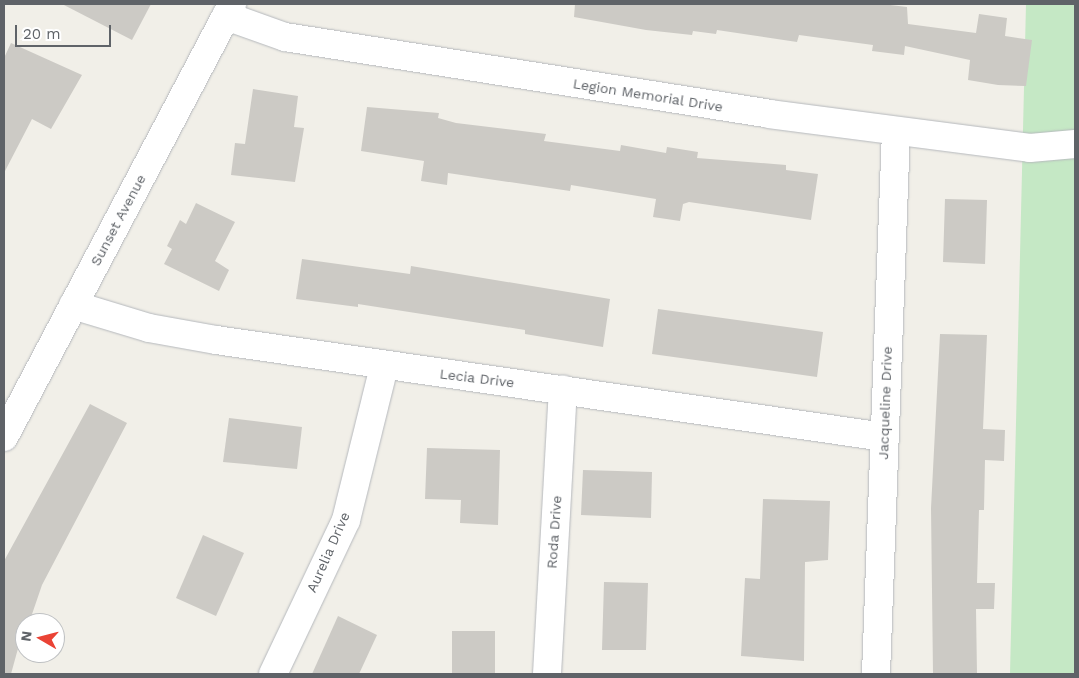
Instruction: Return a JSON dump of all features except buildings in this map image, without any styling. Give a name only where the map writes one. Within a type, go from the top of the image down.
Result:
[{"type":"street","name":"Legion Memorial Drive","points":[[229,10],[285,37],[896,132],[1030,148],[1075,144]]},
{"type":"street","name":"Sunset Avenue","points":[[4,437],[229,10]]},
{"type":"street","name":"Jacqueline Drive","points":[[876,674],[896,132]]},
{"type":"street","name":"Lecia Drive","points":[[73,305],[149,328],[384,367],[563,389],[884,437]]},
{"type":"street","name":"Aurelia Drive","points":[[273,674],[346,520],[384,367]]},
{"type":"street","name":"Roda Drive","points":[[547,674],[563,389]]},
{"type":"green space","points":[[1026,4],[1075,4],[1075,674],[1010,674]]}]
